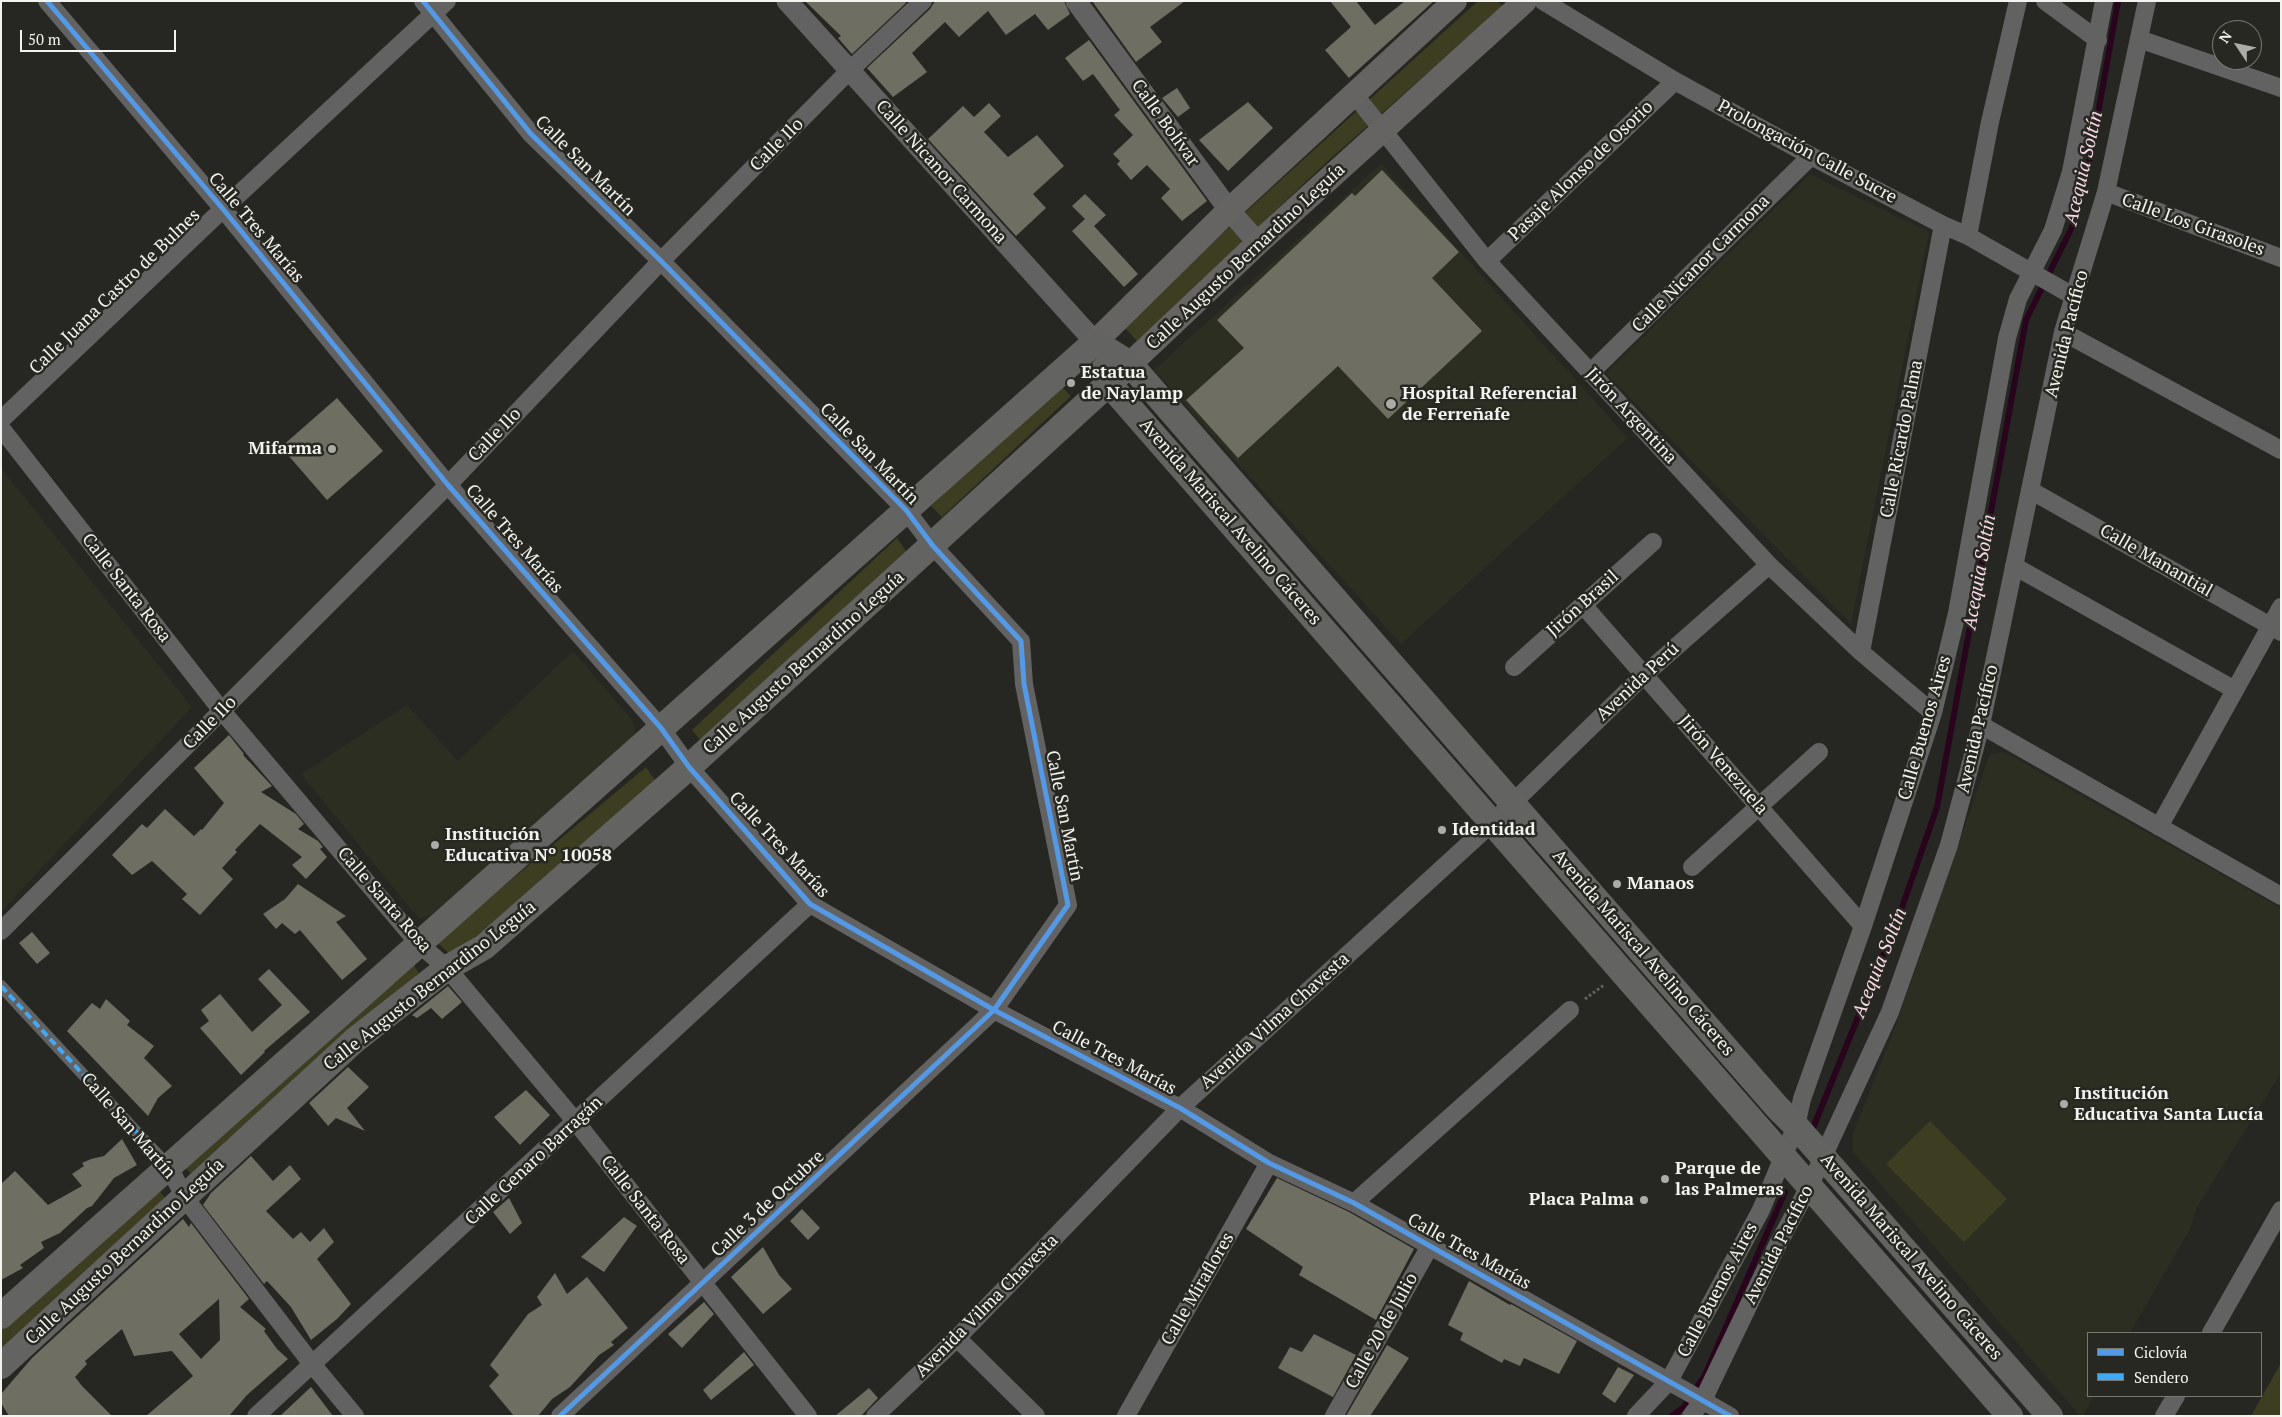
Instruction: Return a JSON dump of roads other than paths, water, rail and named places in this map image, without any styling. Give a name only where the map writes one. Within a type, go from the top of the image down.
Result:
[{"type":"main road","name":"Calle Augusto Bernardino Leguía","points":[[1,1316],[1095,342],[1229,210],[1455,1]]},
{"type":"main road","name":"Calle Augusto Bernardino Leguía","points":[[1,1366],[355,1040],[447,968],[484,947],[690,767],[1109,384],[1258,243],[1384,131],[1525,1]]},
{"type":"main road","name":"Avenida Mariscal Avelino Cáceres","points":[[1095,342],[1130,364],[1777,1107],[1824,1157],[2050,1416]]},
{"type":"main road","name":"Avenida Mariscal Avelino Cáceres","points":[[1095,342],[1109,384],[1494,822],[2010,1416]]},
{"type":"street","name":"Calle Tres Marías","points":[[47,1],[223,209],[448,484],[661,728],[690,767],[810,904],[994,1010],[1180,1108],[1269,1163],[1354,1203],[1730,1416]]},
{"type":"street","name":"Calle Juana Castro de Bulnes","points":[[1,420],[223,209],[428,8],[447,1]]},
{"type":"street","name":"Calle Nicanor Carmona","points":[[787,1],[1095,342]]},
{"type":"street","name":"Calle Ilo","points":[[1,931],[448,484],[661,261],[849,71],[922,1]]},
{"type":"street","name":"Calle Bolívar","points":[[1076,1],[1229,210],[1258,243]]},
{"type":"street","name":"Prolongación Calle Sucre","points":[[1542,1],[1675,81],[1811,156],[1943,225],[1968,236],[2075,297]]},
{"type":"street","points":[[1968,236],[1990,122],[2018,1]]},
{"type":"street","points":[[2044,1],[2098,40]]},
{"type":"street","name":"Calle Buenos Aires","points":[[1636,1416],[1675,1384],[1761,1210],[1785,1157],[1796,1126],[1802,1099],[1863,926],[1933,713],[1957,612],[2007,338],[2018,299],[2035,274],[2053,230],[2071,172],[2104,1]]},
{"type":"street","name":"Avenida Pacífico","points":[[1691,1416],[1824,1157],[1893,1003],[1949,845],[1981,725],[2064,332],[2106,192],[2147,1]]},
{"type":"street","name":"Calle San Martín","points":[[428,8],[531,134],[661,261],[906,510],[933,546],[1021,641],[1024,684],[1068,905],[994,1010]]},
{"type":"street","points":[[2139,39],[2281,88]]},
{"type":"street","name":"Pasaje Alonso de Osorio","points":[[1487,261],[1675,81]]},
{"type":"street","name":"Jirón Argentina","points":[[1354,94],[1487,261],[1768,565],[1861,652],[1933,713]]},
{"type":"street","name":"Calle Nicanor Carmona","points":[[1590,373],[1811,156]]},
{"type":"street","name":"Calle Los Girasoles","points":[[2106,192],[2281,258]]},
{"type":"street","name":"Calle Ricardo Palma","points":[[1861,652],[1943,225]]},
{"type":"street","points":[[2064,332],[2281,450]]},
{"type":"street","name":"Calle Santa Rosa","points":[[1,428],[222,710],[419,944],[447,968],[576,1122],[808,1416]]},
{"type":"street","name":"Calle Manantial","points":[[2030,490],[2275,629]]},
{"type":"street","name":"Jirón Brasil","points":[[1514,667],[1653,542]]},
{"type":"street","name":"Avenida Perú","points":[[1512,803],[1644,676],[1768,565]]},
{"type":"street","points":[[2014,566],[2234,690]]},
{"type":"street","name":"Jirón Venezuela","points":[[1583,605],[1863,926]]},
{"type":"street","points":[[2159,826],[2234,690],[2275,629],[2281,607]]},
{"type":"street","points":[[1981,725],[2281,896]]},
{"type":"street","points":[[1692,867],[1819,752]]},
{"type":"street","name":"Avenida Vilma Chavesta","points":[[875,1416],[957,1338],[1180,1108],[1494,822],[1512,803]]},
{"type":"street","name":"Calle Genaro Barragán","points":[[256,1416],[810,904]]},
{"type":"street","name":"Calle San Martín","points":[[1,986],[169,1167],[185,1198],[312,1364],[355,1416]]},
{"type":"street","name":"Calle 3 de Octubre","points":[[560,1416],[994,1010]]},
{"type":"street","points":[[1354,1203],[1570,1010]]},
{"type":"street","name":"Calle Miraflores","points":[[1126,1416],[1269,1163]]},
{"type":"street","points":[[2212,1332],[2281,1210]]},
{"type":"street","name":"Calle 20 de Julio","points":[[1334,1416],[1430,1246]]},
{"type":"street","points":[[957,1338],[1036,1416]]},
{"type":"street","points":[[2164,1416],[2175,1397]]},
{"type":"waterway","name":"Acequia Soltín","points":[[1811,1133],[1899,916],[1937,807],[2026,320],[2072,227],[2089,164],[2118,1]]},
{"type":"waterway","name":"Acequia Soltín","points":[[1672,1416],[1684,1407],[1705,1375],[1785,1192]]},
{"type":"place","name":"Estatua de Naylamp","points":[[1071,383]]},
{"type":"place","name":"Hospital Referencial de Ferreñafe","points":[[1391,404]]},
{"type":"place","name":"Mifarma","points":[[332,449]]},
{"type":"place","name":"Identidad","points":[[1442,830]]},
{"type":"place","name":"Institución Educativa Nº 10058","points":[[435,845]]},
{"type":"place","name":"Manaos","points":[[1617,884]]},
{"type":"place","name":"Institución Educativa Santa Lucía","points":[[2064,1104]]},
{"type":"place","name":"Parque de las Palmeras","points":[[1665,1179]]},
{"type":"place","name":"Placa Palma","points":[[1644,1200]]}]
